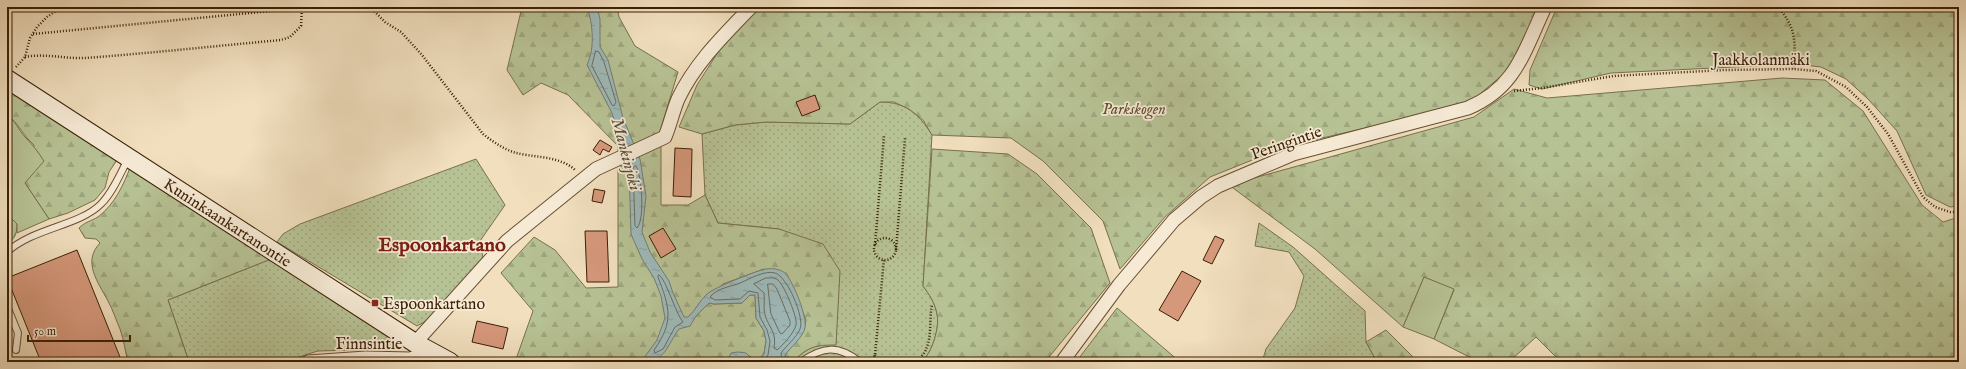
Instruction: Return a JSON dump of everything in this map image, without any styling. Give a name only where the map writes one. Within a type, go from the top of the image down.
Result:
[{"type":"street","points":[[422,348],[507,241],[596,169],[665,137],[678,100],[693,73],[715,46],[751,7]]},
{"type":"street","name":"Peringintie","points":[[1062,362],[1119,285],[1174,220],[1201,197],[1218,186],[1293,154],[1468,108],[1482,102],[1497,92],[1508,81],[1515,70],[1545,7]]},
{"type":"street","name":"Kuninkaankartanontie","points":[[7,79],[422,348],[450,362]]},
{"type":"street","name":"Finnsintie","points":[[308,362],[366,358],[410,359],[422,348]]},
{"type":"lane","points":[[7,252],[43,230],[77,219],[100,205],[109,194],[129,158]]},
{"type":"lane","points":[[7,306],[18,333],[16,350]]},
{"type":"lane","points":[[801,362],[814,352],[826,349],[839,351],[860,362]]},
{"type":"path","points":[[33,34],[302,8],[301,26],[290,37],[281,40],[84,58],[36,55],[25,57],[33,34],[47,17],[62,7]]},
{"type":"path","points":[[370,7],[385,22],[401,32],[422,55],[483,134],[495,143],[512,152],[562,161],[574,168],[584,180]]},
{"type":"path","points":[[1778,7],[1796,38],[1794,69]]},
{"type":"path","name":"Jaakkolanmäki","points":[[1497,92],[1542,88],[1613,76],[1794,69],[1816,71],[1846,87],[1867,107],[1888,134],[1923,197],[1935,207],[1950,212],[1959,212]]},
{"type":"path","points":[[884,136],[875,245],[876,255],[884,259],[893,256],[896,250],[905,138]]},
{"type":"path","points":[[875,245],[879,240],[886,238],[893,240],[896,250]]},
{"type":"path","points":[[871,362],[875,355],[884,259]]},
{"type":"path","points":[[915,362],[922,357],[927,346],[931,328],[929,316],[932,304]]},
{"type":"path","points":[[875,355],[880,362]]},
{"type":"green space","points":[[522,7],[617,7],[619,17],[635,46],[678,72],[661,128],[661,205],[688,205],[705,195],[718,223],[779,229],[823,244],[840,271],[836,345],[817,346],[807,350],[793,362],[786,362],[785,355],[804,330],[806,320],[790,281],[764,269],[723,284],[705,302],[714,304],[742,303],[750,295],[755,295],[756,318],[764,331],[766,341],[764,354],[757,362],[755,362],[750,356],[728,358],[727,362],[515,362],[533,311],[501,273],[534,237],[555,250],[586,288],[618,287],[618,146],[568,95],[541,83],[523,95],[507,70]]},
{"type":"green space","name":"Parkskogen","points":[[759,7],[1541,7],[1520,60],[1467,105],[1287,146],[1210,177],[1165,217],[1120,269],[1103,221],[1043,161],[1011,138],[932,135],[923,120],[909,109],[894,102],[880,102],[850,124],[766,122],[735,125],[702,134],[679,127],[697,85],[720,49]]},
{"type":"green space","points":[[1557,7],[1959,7],[1959,206],[1950,207],[1926,195],[1897,131],[1868,99],[1846,79],[1821,67],[1796,64],[1611,73],[1542,89],[1529,85],[1530,70]]},
{"type":"green space","points":[[1782,78],[1825,80],[1863,111],[1922,205],[1943,222],[1959,217],[1959,362],[1561,362],[1536,337],[1509,362],[1479,362],[1434,339],[1454,290],[1424,277],[1403,327],[1315,249],[1229,185],[1474,117],[1514,89],[1547,98]]},
{"type":"green space","points":[[7,86],[119,157],[109,172],[105,188],[95,200],[68,213],[49,219],[25,183],[34,145],[7,115]]},
{"type":"green space","points":[[880,102],[897,104],[911,111],[917,115],[932,135],[923,286],[930,295],[938,319],[932,347],[921,362],[793,362],[807,350],[817,346],[836,344],[836,318],[779,229],[718,223],[705,195],[702,134],[735,125],[766,122],[850,124]]},
{"type":"green space","points":[[7,115],[13,120],[44,161],[25,183],[49,219],[17,233],[17,224],[7,214]]},
{"type":"green space","points":[[932,149],[1008,154],[1037,174],[1091,228],[1110,283],[1045,362],[921,362],[932,347],[938,319],[935,306],[930,295],[923,286]]},
{"type":"green space","points":[[476,159],[505,205],[480,241],[483,258],[426,321],[417,326],[277,242],[283,234],[300,224]]},
{"type":"green space","points":[[131,165],[271,259],[168,300],[189,362],[128,362],[123,337],[111,308],[96,279],[92,265],[92,257],[100,243],[96,239],[85,238],[79,228],[98,217],[114,200]]},
{"type":"green space","points":[[7,214],[17,224],[17,230],[12,239],[7,243]]},
{"type":"green space","points":[[1259,223],[1293,247],[1365,311],[1366,342],[1377,362],[1262,362],[1266,349],[1295,308],[1304,276],[1289,252],[1255,246]]},
{"type":"green space","points":[[271,259],[396,340],[397,345],[393,349],[318,351],[283,362],[189,362],[168,300]]},
{"type":"green space","points":[[1424,277],[1454,289],[1434,339],[1403,327]]},
{"type":"green space","points":[[1117,308],[1180,362],[1076,362]]},
{"type":"green space","points":[[1386,330],[1418,362],[1377,362],[1366,342]]},
{"type":"water","name":"Mankinjoki","points":[[587,7],[597,7],[600,19],[600,47],[608,60],[623,118],[640,159],[646,196],[642,232],[650,252],[669,281],[684,317],[688,317],[704,297],[711,291],[761,270],[777,269],[782,271],[786,274],[796,292],[802,308],[805,323],[805,328],[802,335],[785,355],[786,362],[757,362],[764,354],[766,341],[764,331],[756,318],[755,295],[750,295],[742,303],[709,303],[696,316],[690,326],[679,329],[661,356],[656,359],[641,362],[657,340],[665,318],[661,296],[654,278],[642,259],[631,234],[629,165],[612,113],[587,65],[590,58],[592,36],[591,21]]},
{"type":"water","points":[[731,353],[746,353],[755,362],[727,362]]},
{"type":"building","points":[[815,95],[820,109],[802,116],[796,102]]},
{"type":"building","points":[[600,140],[612,147],[609,152],[603,149],[600,155],[593,150]]},
{"type":"building","points":[[675,148],[692,149],[691,197],[673,196]]},
{"type":"building","points":[[594,189],[605,191],[602,203],[592,201]]},
{"type":"building","points":[[663,228],[676,249],[661,258],[649,236]]},
{"type":"building","points":[[585,231],[607,231],[609,282],[587,282]]},
{"type":"building","points":[[1215,236],[1224,240],[1212,264],[1203,260]]},
{"type":"building","points":[[77,250],[122,362],[41,362],[7,278]]},
{"type":"building","points":[[1182,271],[1201,281],[1178,321],[1159,310]]},
{"type":"building","points":[[477,321],[508,328],[503,349],[472,342]]},
{"type":"place","name":"Espoonkartano","points":[[375,303]]},
{"type":"district","name":"Espoonkartano","points":[[442,244]]}]
